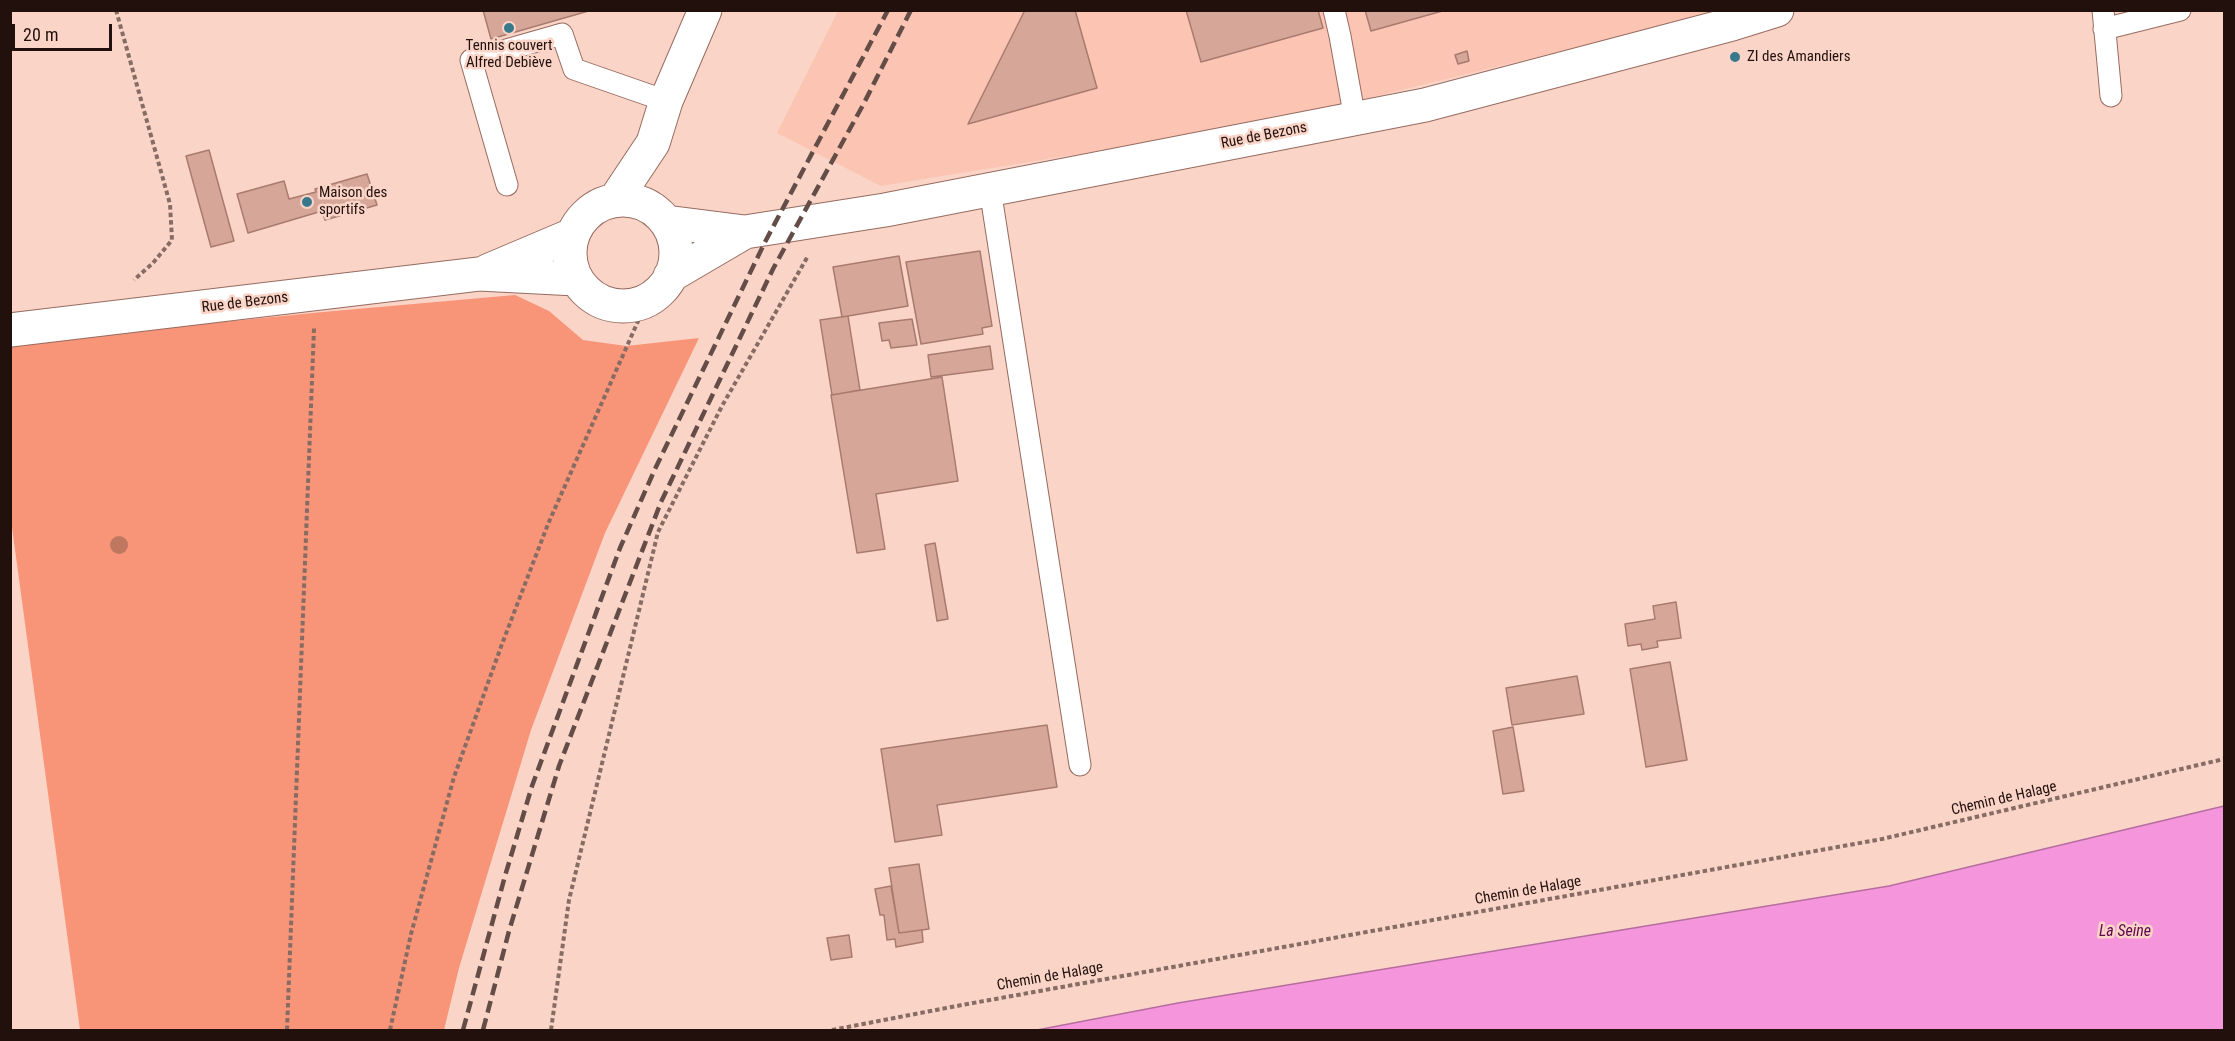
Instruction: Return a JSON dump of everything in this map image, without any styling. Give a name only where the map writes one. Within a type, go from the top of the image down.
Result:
[{"type":"street","points":[[648,300],[624,305],[600,301],[586,292],[576,279],[570,265],[569,250],[579,222],[588,212],[601,204],[615,200],[653,143],[666,101],[705,10]]},
{"type":"street","name":"Rue de Bezons","points":[[615,200],[642,203],[660,216],[745,232],[829,220],[1425,105],[1730,17],[1777,10]]},
{"type":"street","points":[[653,143],[660,216],[673,235],[676,249],[675,263],[670,276]]},
{"type":"street","name":"Rue de Bezons","points":[[648,300],[661,290],[670,276],[745,232]]},
{"type":"street","name":"Rue de Bezons","points":[[479,274],[573,235]]},
{"type":"street","name":"Rue de Bezons","points":[[10,330],[479,274],[576,279]]},
{"type":"lane","points":[[1334,10],[1355,118]]},
{"type":"lane","points":[[2111,96],[2103,20],[2180,10]]},
{"type":"lane","points":[[507,186],[471,60],[562,34],[574,69],[666,101]]},
{"type":"lane","points":[[990,189],[1000,240],[1080,765]]},
{"type":"path","points":[[116,10],[170,204],[172,240],[153,263],[128,285]]},
{"type":"path","points":[[551,1030],[569,900],[658,532],[722,406],[829,220]]},
{"type":"path","points":[[287,1030],[315,294]]},
{"type":"path","points":[[390,1030],[411,934],[454,777],[501,644],[548,524],[648,300]]},
{"type":"path","name":"Chemin de Halage","points":[[832,1030],[1882,839],[2224,759]]},
{"type":"shaded area","points":[[838,11],[1715,11],[1672,24],[1258,125],[881,186],[777,133]]},
{"type":"shaded area","points":[[515,295],[549,311],[583,340],[626,346],[699,338],[605,533],[531,730],[459,968],[444,1030],[80,1030],[11,520],[10,343]]},
{"type":"water","name":"La Seine","points":[[2224,806],[2224,1030],[1037,1030],[1178,1003],[1889,886]]},
{"type":"building","name":"Tennis couvert Alfred Debiève","points":[[483,10],[592,10],[491,39]]},
{"type":"building","points":[[1025,10],[1075,10],[1097,88],[968,124]]},
{"type":"building","points":[[1186,10],[1318,10],[1323,28],[1201,62]]},
{"type":"building","points":[[1365,10],[1446,10],[1371,31]]},
{"type":"building","points":[[1467,51],[1469,61],[1458,64],[1455,55]]},
{"type":"building","points":[[209,150],[234,241],[211,247],[186,156]]},
{"type":"building","name":"Maison des sportifs","points":[[367,174],[377,205],[325,220],[322,211],[248,233],[237,194],[284,181],[289,199]]},
{"type":"building","points":[[980,251],[992,326],[982,328],[983,334],[921,344],[906,262]]},
{"type":"building","points":[[899,256],[908,306],[842,317],[833,267]]},
{"type":"building","points":[[848,316],[860,390],[832,395],[820,320]]},
{"type":"building","points":[[912,319],[917,345],[891,348],[889,340],[882,341],[879,323]]},
{"type":"building","points":[[990,346],[993,369],[931,377],[928,355]]},
{"type":"building","points":[[942,377],[958,481],[876,494],[885,549],[857,553],[831,395]]},
{"type":"building","points":[[935,543],[948,619],[937,621],[925,545]]},
{"type":"building","points":[[1676,602],[1681,638],[1657,641],[1658,647],[1642,650],[1641,644],[1628,646],[1625,624],[1655,619],[1653,606]]},
{"type":"building","points":[[1670,662],[1687,760],[1646,767],[1630,669]]},
{"type":"building","points":[[1577,676],[1584,714],[1512,725],[1506,688]]},
{"type":"building","points":[[1047,725],[1057,787],[937,805],[942,835],[895,842],[881,749]]},
{"type":"building","points":[[1513,727],[1524,791],[1503,794],[1493,731]]},
{"type":"building","points":[[919,864],[929,929],[899,933],[889,868]]},
{"type":"building","points":[[891,886],[899,933],[922,930],[923,942],[896,947],[895,939],[887,940],[884,915],[880,915],[875,889]]},
{"type":"building","points":[[849,935],[852,957],[831,960],[827,938]]},
{"type":"railway","points":[[463,1030],[532,786],[620,548],[655,469],[765,242],[888,10]]},
{"type":"railway","points":[[483,1030],[509,931],[559,766],[661,502],[773,269],[863,105],[911,10]]},
{"type":"place","name":"Tennis couvert Alfred Debiève","points":[[509,28]]},
{"type":"place","name":"ZI des Amandiers","points":[[1735,57]]},
{"type":"place","name":"Maison des sportifs","points":[[307,202]]}]
